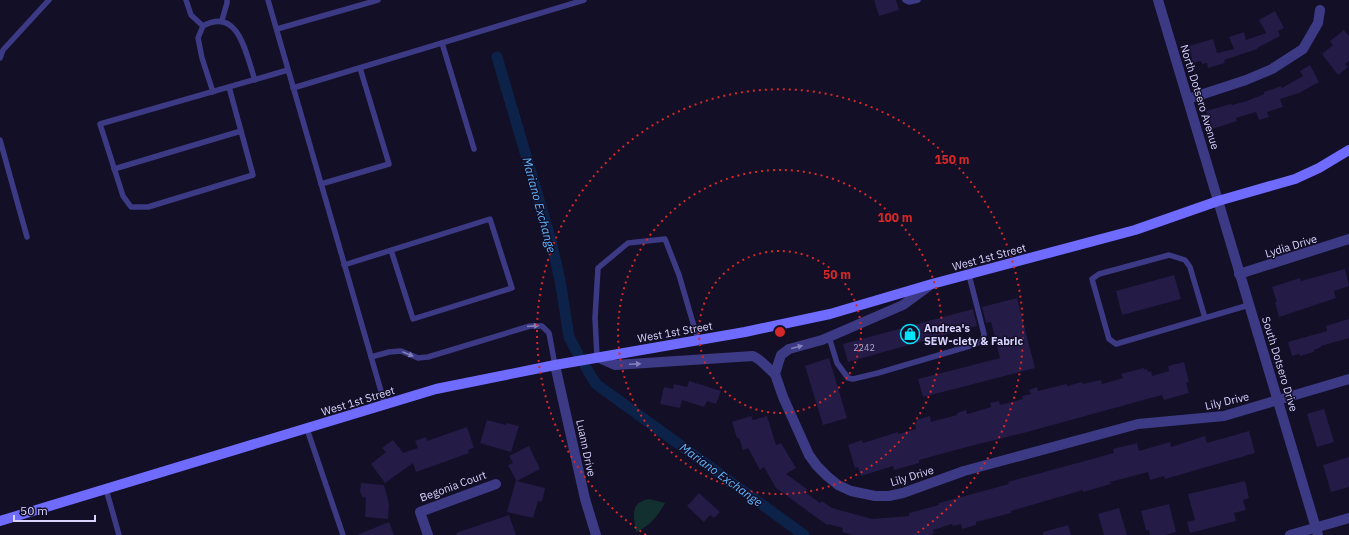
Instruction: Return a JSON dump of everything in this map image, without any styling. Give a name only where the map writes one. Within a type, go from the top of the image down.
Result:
[{"type":"main road","name":"West 1st Street","points":[[0,521],[436,389],[555,364],[784,325],[830,314],[932,284],[1135,230],[1218,201],[1295,179],[1319,168],[1349,150]]},
{"type":"street","name":"North Dotsero Avenue","points":[[1158,0],[1218,201]]},
{"type":"street","points":[[1188,99],[1246,80],[1272,69],[1303,49],[1318,23],[1320,10]]},
{"type":"street","name":"South Dotsero Drive","points":[[1218,201],[1279,400],[1317,532]]},
{"type":"street","name":"Lydia Drive","points":[[1240,274],[1349,239]]},
{"type":"street","points":[[597,357],[615,365],[753,356],[761,360],[768,369],[775,374],[782,355],[788,349],[822,340],[903,305],[932,284]]},
{"type":"street","name":"Luann Drive","points":[[555,364],[585,499],[596,535]]},
{"type":"street","name":"Lily Drive","points":[[775,374],[786,405],[809,455],[817,466],[838,485],[851,491],[876,496],[890,496],[903,493],[964,472],[1138,424],[1224,416],[1349,379]]},
{"type":"street","name":"Begonia Court","points":[[428,535],[420,512],[496,484]]},
{"type":"street","points":[[1290,535],[1317,532],[1349,518]]},
{"type":"lane","points":[[0,58],[3,50],[49,0]]},
{"type":"lane","points":[[186,0],[191,15],[203,26]]},
{"type":"lane","points":[[222,20],[227,0]]},
{"type":"lane","points":[[268,0],[384,405]]},
{"type":"lane","points":[[277,29],[378,0]]},
{"type":"lane","points":[[294,88],[584,0]]},
{"type":"lane","points":[[905,0],[909,2],[918,0]]},
{"type":"lane","points":[[213,92],[202,58],[198,38],[203,26],[212,21],[222,20],[233,27],[239,34],[255,80]]},
{"type":"lane","points":[[442,43],[474,149]]},
{"type":"lane","points":[[321,184],[389,164],[360,68]]},
{"type":"lane","points":[[229,87],[253,175],[148,207],[131,207],[123,196],[100,124],[288,70]]},
{"type":"lane","points":[[114,169],[241,131]]},
{"type":"lane","points":[[0,140],[27,237]]},
{"type":"lane","points":[[344,265],[391,250],[490,219],[512,288],[413,319],[391,250]]},
{"type":"lane","points":[[597,357],[595,318],[598,268],[628,243],[666,239],[680,275],[698,340]]},
{"type":"lane","points":[[1205,318],[1190,267],[1185,260],[1169,255],[1099,274],[1092,279],[1110,339],[1116,344],[1205,318],[1249,305]]},
{"type":"lane","points":[[829,337],[837,363],[848,378],[853,379],[973,345],[984,340],[984,334],[969,275]]},
{"type":"lane","points":[[371,357],[388,352],[401,351],[418,358],[428,357],[530,326],[542,326],[549,333],[555,364]]},
{"type":"lane","points":[[306,429],[343,535]]},
{"type":"lane","points":[[106,489],[119,535]]},
{"type":"green space","points":[[649,499],[665,503],[653,520],[636,532],[634,511],[638,504]]},
{"type":"building","points":[[874,0],[896,0],[899,10],[879,16]]},
{"type":"building","points":[[1275,11],[1284,28],[1278,31],[1280,36],[1257,49],[1224,60],[1225,63],[1208,68],[1207,63],[1202,64],[1201,61],[1193,63],[1189,46],[1213,39],[1217,53],[1234,49],[1229,37],[1244,32],[1246,40],[1266,33],[1259,20]]},
{"type":"building","points":[[1344,30],[1349,36],[1349,61],[1345,64],[1348,67],[1338,75],[1322,54],[1333,45],[1330,41]]},
{"type":"building","points":[[1310,65],[1319,82],[1299,93],[1280,99],[1283,107],[1267,112],[1269,117],[1259,120],[1256,112],[1236,118],[1237,121],[1212,129],[1206,111],[1247,101],[1264,94],[1264,92],[1281,86],[1282,88],[1303,76],[1300,71]]},
{"type":"building","points":[[1345,269],[1349,286],[1334,291],[1336,298],[1279,317],[1275,302],[1277,302],[1272,287],[1300,278],[1301,281]]},
{"type":"building","points":[[1174,275],[1181,299],[1122,315],[1116,291]]},
{"type":"building","points":[[1017,298],[1035,368],[923,397],[918,379],[1000,358],[991,322],[986,323],[982,307]]},
{"type":"building","points":[[973,309],[977,326],[848,362],[843,344]]},
{"type":"building","points":[[1349,319],[1349,338],[1321,346],[1314,350],[1314,352],[1300,356],[1299,354],[1292,356],[1288,342],[1327,331],[1326,326]]},
{"type":"building","points":[[829,358],[847,418],[823,425],[805,366]]},
{"type":"building","points":[[1184,362],[1189,382],[1186,383],[1189,393],[1164,400],[1162,395],[919,460],[919,463],[894,470],[893,466],[861,476],[858,467],[855,468],[848,445],[862,440],[863,443],[898,432],[898,434],[916,429],[916,420],[930,416],[931,422],[957,415],[957,413],[966,410],[967,414],[991,407],[990,403],[999,401],[1000,405],[1023,399],[1022,396],[1031,394],[1029,390],[1037,387],[1038,391],[1067,384],[1067,386],[1082,382],[1083,384],[1101,380],[1102,384],[1123,378],[1121,374],[1144,368],[1144,370],[1147,369],[1148,372],[1151,371],[1152,376],[1169,371],[1168,366]]},
{"type":"building","points":[[689,381],[721,391],[716,404],[707,401],[704,407],[682,400],[680,408],[660,404],[664,387],[673,389],[674,384],[687,387]]},
{"type":"building","points":[[1324,409],[1334,442],[1317,447],[1307,414]]},
{"type":"building","points":[[751,416],[753,420],[767,416],[776,445],[781,443],[796,468],[786,474],[807,489],[805,492],[820,503],[822,501],[832,508],[872,519],[909,516],[909,513],[939,505],[939,503],[1009,484],[1008,482],[1114,453],[1113,449],[1137,443],[1139,451],[1170,442],[1171,447],[1205,436],[1207,443],[1249,431],[1255,453],[1165,479],[1164,476],[1150,480],[1148,472],[1110,482],[1111,484],[1083,492],[1083,490],[1011,511],[1011,513],[976,522],[976,525],[962,529],[961,524],[953,526],[952,524],[933,530],[934,534],[929,535],[853,535],[842,532],[843,528],[827,525],[776,488],[764,467],[760,470],[748,448],[743,450],[732,422]]},
{"type":"building","points":[[487,420],[506,425],[506,423],[519,426],[511,452],[480,443]]},
{"type":"building","points":[[467,427],[474,448],[468,450],[469,453],[416,472],[413,463],[385,483],[371,464],[386,452],[382,448],[393,440],[403,453],[418,448],[415,441],[426,437],[427,441]]},
{"type":"building","points":[[529,446],[540,469],[517,481],[545,488],[542,502],[538,501],[533,518],[507,512],[516,480],[508,465],[513,463],[509,456]]},
{"type":"building","points":[[1349,457],[1349,487],[1331,492],[1323,465]]},
{"type":"building","points":[[1245,481],[1249,498],[1243,500],[1246,510],[1234,513],[1236,521],[1190,533],[1187,522],[1195,520],[1188,494]]},
{"type":"building","points":[[361,483],[384,485],[389,504],[388,519],[365,517],[366,498],[362,497],[360,491]]},
{"type":"building","points":[[699,493],[720,512],[714,518],[710,515],[704,522],[687,506]]},
{"type":"building","points":[[1169,504],[1176,532],[1165,535],[1150,535],[1149,530],[1146,530],[1141,511]]},
{"type":"building","points":[[1119,508],[1127,535],[1104,535],[1098,514]]},
{"type":"building","points":[[509,515],[516,535],[457,535],[456,533]]},
{"type":"building","points":[[389,522],[394,535],[357,535]]},
{"type":"building","points":[[1068,525],[1071,535],[1043,535],[1043,532]]},
{"type":"waterway","name":"Mariano Exchange","points":[[497,57],[550,237],[560,280],[569,337],[578,354]]},
{"type":"waterway","name":"Mariano Exchange","points":[[585,366],[596,384],[804,535]]},
{"type":"place","name":"Andrea's SEW-ciety & Fabric","points":[[910,334]]}]
